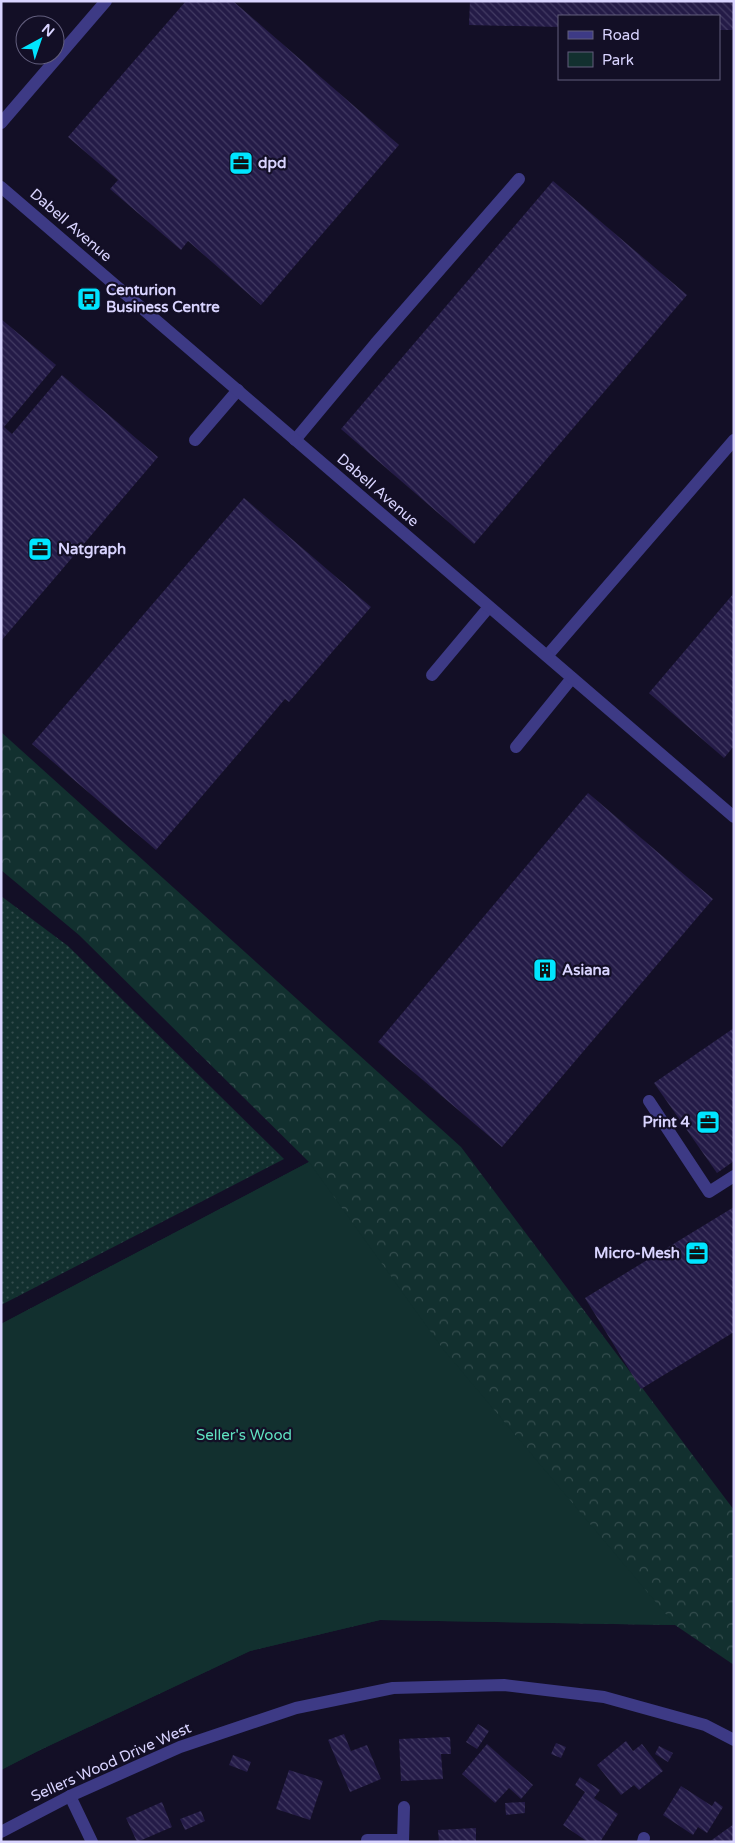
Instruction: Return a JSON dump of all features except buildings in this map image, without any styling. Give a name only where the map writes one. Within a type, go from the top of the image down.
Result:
[{"type":"street","points":[[1,123],[106,1]]},
{"type":"street","points":[[296,440],[375,344],[519,179]]},
{"type":"street","name":"Dabell Avenue","points":[[1,187],[734,817]]},
{"type":"street","points":[[195,440],[238,390]]},
{"type":"street","points":[[547,656],[734,440]]},
{"type":"street","points":[[432,675],[489,606]]},
{"type":"street","points":[[516,747],[572,678]]},
{"type":"street","points":[[649,1101],[709,1192],[734,1176]]},
{"type":"street","name":"Sellers Wood Drive West","points":[[1,1832],[70,1796],[180,1747],[296,1708],[392,1688],[504,1685],[604,1697],[705,1725],[734,1740]]},
{"type":"street","points":[[70,1796],[92,1842]]},
{"type":"street","points":[[367,1840],[403,1841],[404,1807]]},
{"type":"green space","name":"Seller's Wood","points":[[1,732],[461,1147],[734,1510],[734,1665],[675,1625],[380,1620],[250,1651],[1,1770],[1,1324],[309,1162],[79,935],[1,870]]},
{"type":"green space","points":[[1,896],[68,946],[284,1159],[1,1305]]},
{"type":"green space","name":"Seller's Wood","points":[[309,1162],[443,1349],[675,1625],[380,1620],[250,1651],[1,1770],[1,1324]]},
{"type":"place","name":"dpd","points":[[241,163]]},
{"type":"place","name":"Centurion Business Centre","points":[[89,299]]},
{"type":"place","name":"Natgraph","points":[[40,549]]},
{"type":"place","name":"Asiana","points":[[545,970]]},
{"type":"place","name":"Print 4","points":[[708,1122]]},
{"type":"place","name":"Micro-Mesh","points":[[697,1253]]}]
